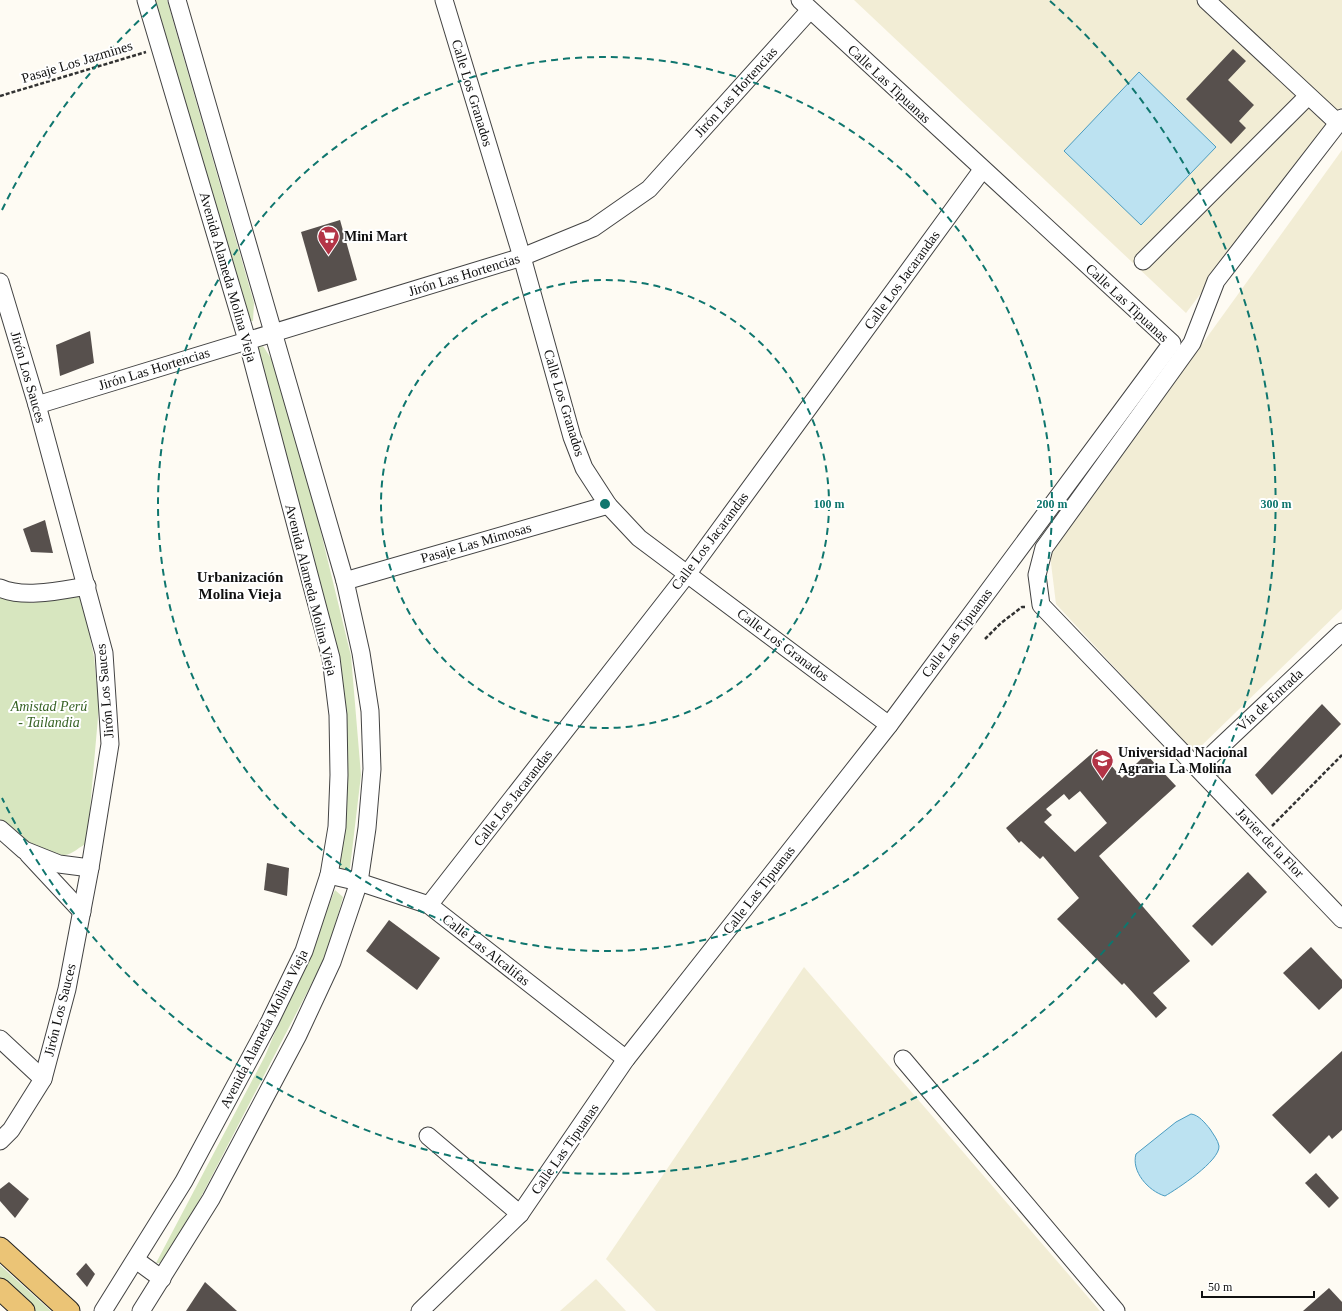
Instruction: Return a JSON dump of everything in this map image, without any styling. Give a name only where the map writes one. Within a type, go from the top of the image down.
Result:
[{"type":"main road","points":[[0,1248],[69,1311]]},
{"type":"main road","points":[[0,1289],[24,1311]]},
{"type":"street","name":"Avenida Alameda Molina Vieja","points":[[103,1311],[184,1181],[270,1021],[304,951],[329,875],[337,827],[339,775],[338,715],[331,658],[247,340],[146,0]]},
{"type":"street","name":"Avenida Alameda Molina Vieja","points":[[141,1311],[211,1199],[298,1035],[332,962],[359,882],[367,828],[372,769],[370,711],[345,581],[177,0]]},
{"type":"street","name":"Calle Los Granados","points":[[444,0],[522,257],[572,437],[584,468],[608,505],[639,538],[688,573],[889,725]]},
{"type":"street","points":[[1041,605],[1037,575],[1044,548],[1192,343],[1216,282],[1340,120],[1308,96],[1206,0]]},
{"type":"street","name":"Jirón Las Hortencias","points":[[37,405],[522,257],[594,228],[649,190],[805,5]]},
{"type":"street","name":"Calle Las Tipuanas","points":[[420,1311],[520,1214],[626,1059],[889,725],[1172,343],[982,170],[805,5]]},
{"type":"street","points":[[1143,261],[1308,96]]},
{"type":"street","name":"Calle Los Jacarandas","points":[[429,905],[688,573],[982,170]]},
{"type":"street","name":"Jirón Los Sauces","points":[[0,282],[37,405],[104,653],[110,718],[110,744],[90,868],[67,989],[43,1079],[11,1130],[0,1141]]},
{"type":"street","name":"Pasaje Las Mimosas","points":[[345,581],[608,505]]},
{"type":"street","points":[[0,588],[6,591],[44,593],[87,586]]},
{"type":"street","name":"Javier de la Flor","points":[[1041,605],[1342,918]]},
{"type":"street","name":"Vía de Entrada","points":[[1198,768],[1342,632]]},
{"type":"street","points":[[0,828],[24,850],[82,912]]},
{"type":"street","points":[[24,850],[59,864],[90,868]]},
{"type":"street","name":"Calle Las Alcalifas","points":[[329,875],[359,882],[429,905],[626,1059]]},
{"type":"street","points":[[0,1039],[43,1079]]},
{"type":"street","points":[[903,1059],[1116,1311]]},
{"type":"street","points":[[428,1136],[520,1214]]},
{"type":"street","points":[[136,1260],[162,1279]]},
{"type":"path","name":"Pasaje Los Jazmines","points":[[0,96],[160,47]]},
{"type":"path","points":[[985,638],[1001,623],[1022,608],[1041,605]]},
{"type":"path","points":[[1263,836],[1342,755]]},
{"type":"shaded area","points":[[854,0],[1342,0],[1342,107],[1186,313]]},
{"type":"shaded area","points":[[1342,150],[1342,609],[1194,753],[1056,604],[1050,555]]},
{"type":"shaded area","points":[[804,967],[1100,1311],[656,1311],[606,1259]]},
{"type":"shaded area","points":[[596,1279],[626,1311],[560,1311]]},
{"type":"green space","points":[[152,0],[167,0],[254,303],[253,321],[249,321]]},
{"type":"green space","points":[[263,346],[272,360],[315,508],[351,656],[361,775],[350,868],[343,871],[339,866],[347,769],[256,348]]},
{"type":"green space","name":"Amistad Perú - Tailandia","points":[[81,593],[94,657],[99,706],[87,843],[65,855],[56,854],[38,848],[21,837],[0,819],[0,596],[32,603]]},
{"type":"green space","points":[[335,890],[343,897],[327,954],[175,1247],[165,1263],[156,1263],[265,1056]]},
{"type":"green space","points":[[0,1265],[51,1311],[31,1311],[0,1282]]},
{"type":"water","points":[[1139,72],[1216,147],[1141,225],[1064,151]]},
{"type":"water","points":[[1191,1114],[1204,1122],[1217,1139],[1219,1146],[1213,1159],[1206,1167],[1165,1196],[1153,1190],[1142,1180],[1136,1167],[1136,1154],[1176,1122]]},
{"type":"building","points":[[1233,49],[1246,61],[1228,80],[1254,105],[1239,121],[1246,128],[1231,144],[1186,99]]},
{"type":"building","name":"Mini Mart","points":[[340,220],[357,280],[318,292],[301,232]]},
{"type":"building","points":[[90,331],[94,363],[60,376],[56,345]]},
{"type":"building","points":[[45,520],[53,553],[31,552],[23,529]]},
{"type":"building","points":[[1322,704],[1341,724],[1272,795],[1255,775]]},
{"type":"building","points":[[1097,749],[1122,778],[1146,754],[1176,786],[1099,856],[1190,961],[1153,993],[1167,1008],[1156,1018],[1124,983],[1122,985],[1057,919],[1079,898],[1043,856],[1040,859],[1021,841],[1019,843],[1006,828]],"holes":[[[1080,791],[1107,823],[1075,852],[1044,822],[1052,815],[1046,809],[1064,794],[1069,800]]]},
{"type":"building","points":[[267,863],[289,868],[287,896],[264,890]]},
{"type":"building","points":[[1248,872],[1267,892],[1212,946],[1192,926]]},
{"type":"building","points":[[389,920],[440,958],[417,990],[366,951]]},
{"type":"building","points":[[1311,947],[1342,980],[1342,988],[1319,1010],[1283,973]]},
{"type":"building","points":[[1342,1051],[1342,1130],[1332,1139],[1329,1135],[1310,1154],[1272,1115]]},
{"type":"building","points":[[1316,1173],[1339,1198],[1329,1208],[1305,1183]]},
{"type":"building","points":[[9,1182],[29,1199],[15,1218],[0,1201],[0,1189]]},
{"type":"building","points":[[86,1263],[95,1274],[87,1287],[76,1274]]},
{"type":"building","points":[[205,1282],[237,1311],[186,1311]]},
{"type":"building","points":[[1329,1288],[1342,1302],[1342,1311],[1303,1311]]},
{"type":"place","name":"Mini Mart","points":[[329,256]]},
{"type":"place","name":"Universidad Nacional Agraria La Molina","points":[[1103,780]]},
{"type":"district","name":"Urbanización Molina Vieja","points":[[240,586]]}]
